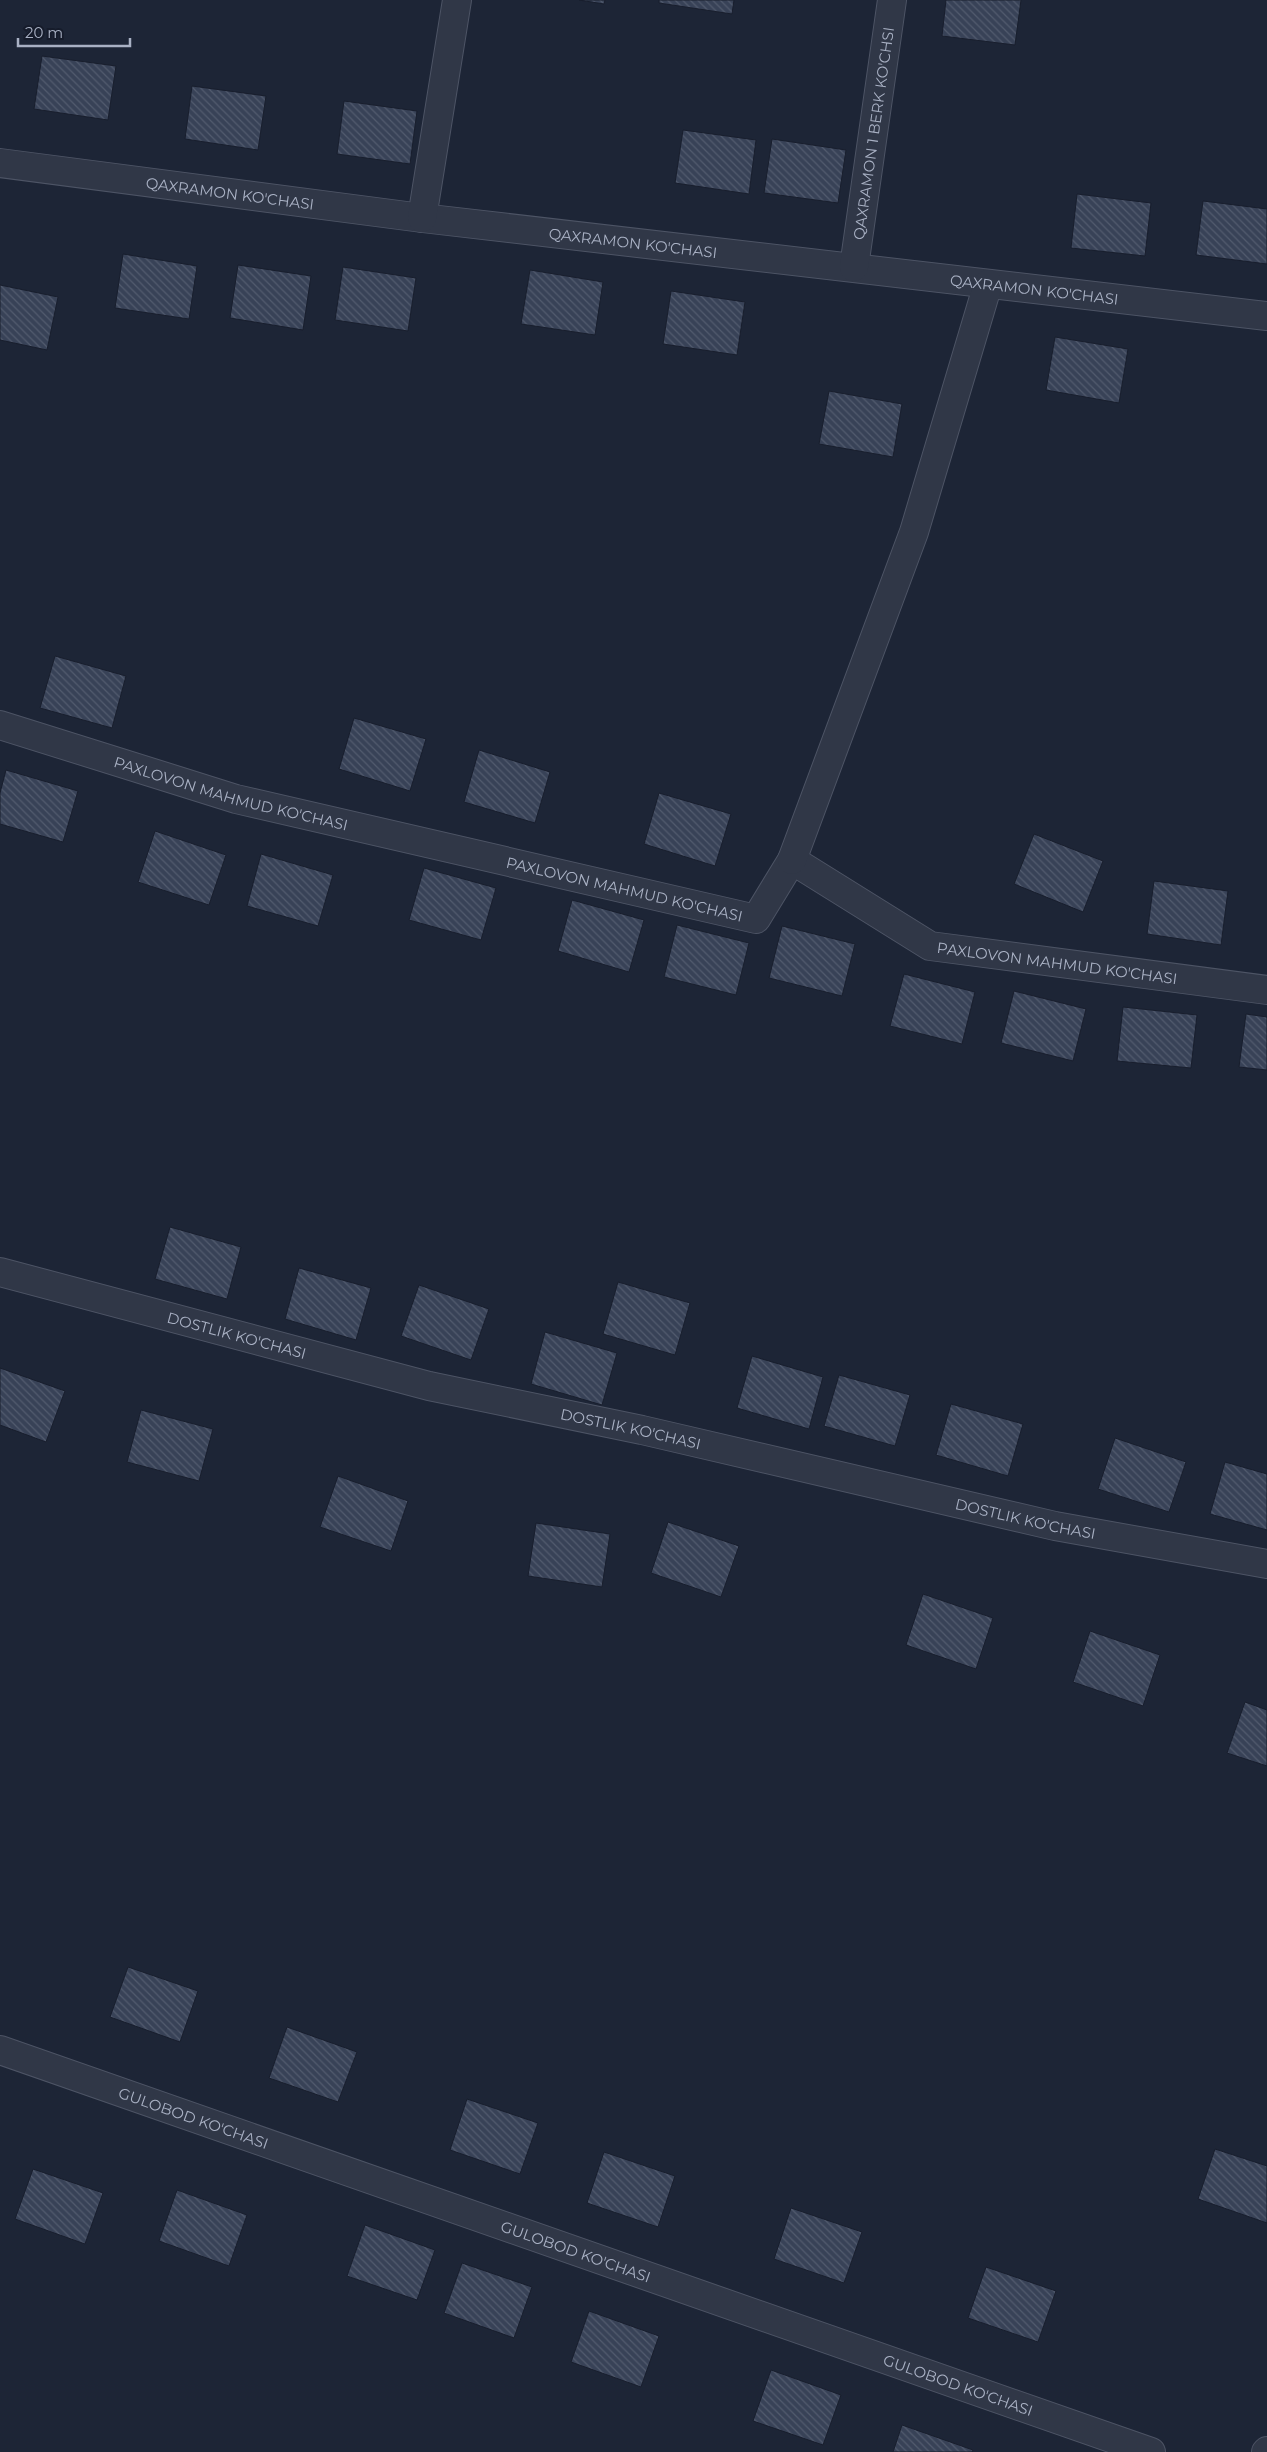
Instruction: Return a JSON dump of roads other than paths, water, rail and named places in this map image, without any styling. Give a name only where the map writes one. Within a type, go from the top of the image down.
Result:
[{"type":"street","points":[[422,218],[458,0]]},
{"type":"street","name":"QAXRAMON 1 BERK KO'CHSI","points":[[854,266],[892,0]]},
{"type":"street","name":"QAXRAMON KO'CHASI","points":[[0,163],[422,218],[854,266],[988,284],[1267,316]]},
{"type":"street","points":[[792,860],[914,532],[988,284]]},
{"type":"street","name":"PAXLOVON MAHMUD KO'CHASI","points":[[0,725],[236,799],[756,919],[792,860],[930,946],[1267,990]]},
{"type":"street","name":"DOSTLIK KO'CHASI","points":[[0,1272],[429,1386],[642,1430],[1055,1526],[1267,1564]]},
{"type":"street","name":"GULOBOD KO'CHASI","points":[[0,2050],[1151,2452]]}]
